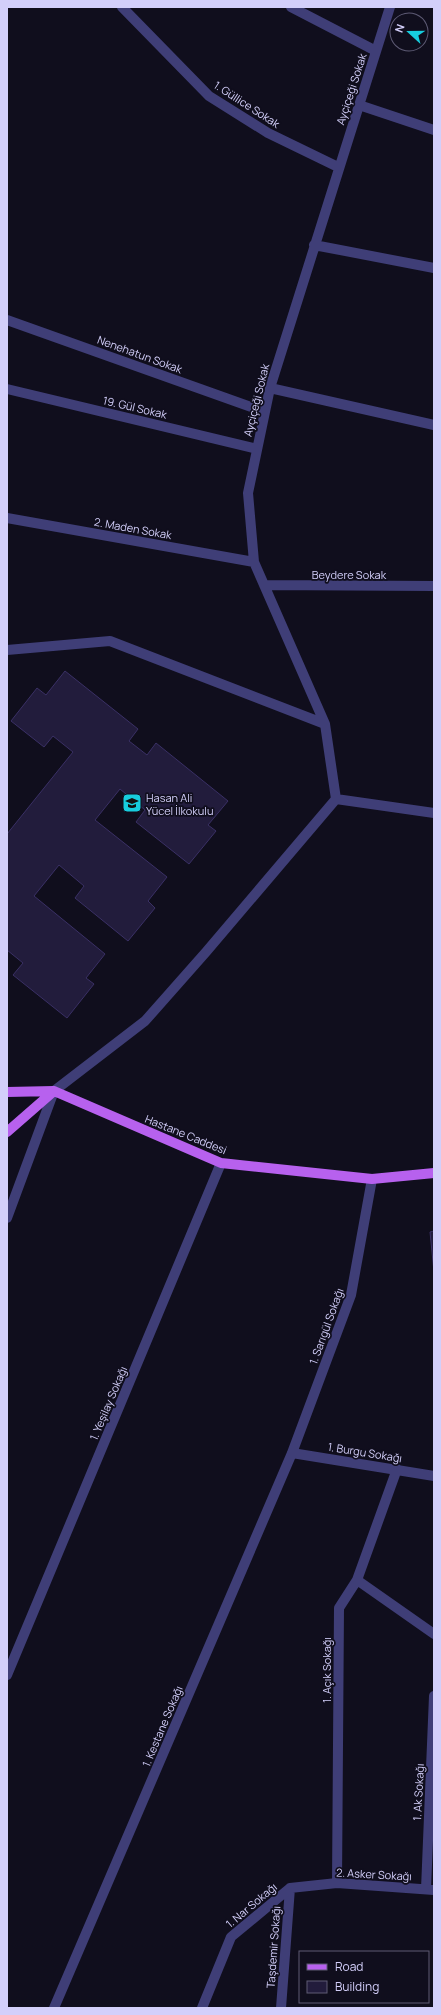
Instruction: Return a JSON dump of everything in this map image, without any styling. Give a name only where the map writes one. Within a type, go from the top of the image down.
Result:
[{"type":"main road","name":"Hastane Caddesi","points":[[7,1092],[54,1091],[221,1163],[372,1179],[434,1173]]},
{"type":"main road","points":[[7,1132],[54,1091]]},
{"type":"street","name":"1. Güllice Sokak","points":[[122,7],[209,96],[268,133],[338,167]]},
{"type":"street","points":[[291,7],[376,51]]},
{"type":"street","name":"Ayçiçeği Sokak","points":[[336,798],[325,724],[254,562],[248,492],[270,388],[338,167],[390,7]]},
{"type":"street","points":[[359,105],[434,130]]},
{"type":"street","points":[[314,245],[434,268]]},
{"type":"street","name":"Nenehatun Sokak","points":[[7,320],[265,412]]},
{"type":"street","points":[[270,388],[434,424]]},
{"type":"street","name":"19. Gül Sokak","points":[[7,389],[257,449]]},
{"type":"street","name":"2. Maden Sokak","points":[[7,518],[254,562]]},
{"type":"street","name":"Beydere Sokak","points":[[264,585],[434,586]]},
{"type":"street","points":[[7,650],[110,642],[325,724]]},
{"type":"street","points":[[7,1218],[54,1091],[145,1021],[206,952],[336,798],[434,814]]},
{"type":"street","name":"1. Yeşilay Sokağı","points":[[7,1675],[221,1163]]},
{"type":"street","name":"1. Sarıgül Sokağı","points":[[292,1453],[351,1295],[372,1179]]},
{"type":"street","name":"1. Burgu Sokağı","points":[[292,1453],[434,1476]]},
{"type":"street","name":"1. Kestane Sokağı","points":[[54,2008],[292,1453]]},
{"type":"street","name":"1. Açık Sokağı","points":[[337,1883],[339,1608],[357,1580],[397,1469]]},
{"type":"street","points":[[357,1580],[434,1634]]},
{"type":"street","name":"1. Ak Sokağı","points":[[430,1890],[434,1696]]},
{"type":"street","name":"2. Asker Sokağı","points":[[290,1888],[337,1883],[430,1890]]},
{"type":"street","name":"1. Nar Sokağı","points":[[202,2008],[231,1937],[290,1888]]},
{"type":"street","name":"Taşdemir Sokağı","points":[[281,2008],[290,1888]]},
{"type":"building","points":[[65,671],[138,729],[129,741],[147,755],[156,743],[228,801],[208,825],[216,831],[189,864],[136,822],[145,810],[120,789],[95,820],[167,877],[148,901],[155,908],[128,941],[75,898],[84,886],[59,865],[34,896],[105,954],[86,978],[94,984],[67,1018],[13,975],[23,963],[7,950],[7,834],[73,752],[53,736],[44,747],[11,721],[37,688],[46,695]]},
{"type":"building","points":[[434,1231],[434,1272],[430,1232]]},
{"type":"place","name":"Hasan Ali Yücel İlkokulu","points":[[132,803]]}]
